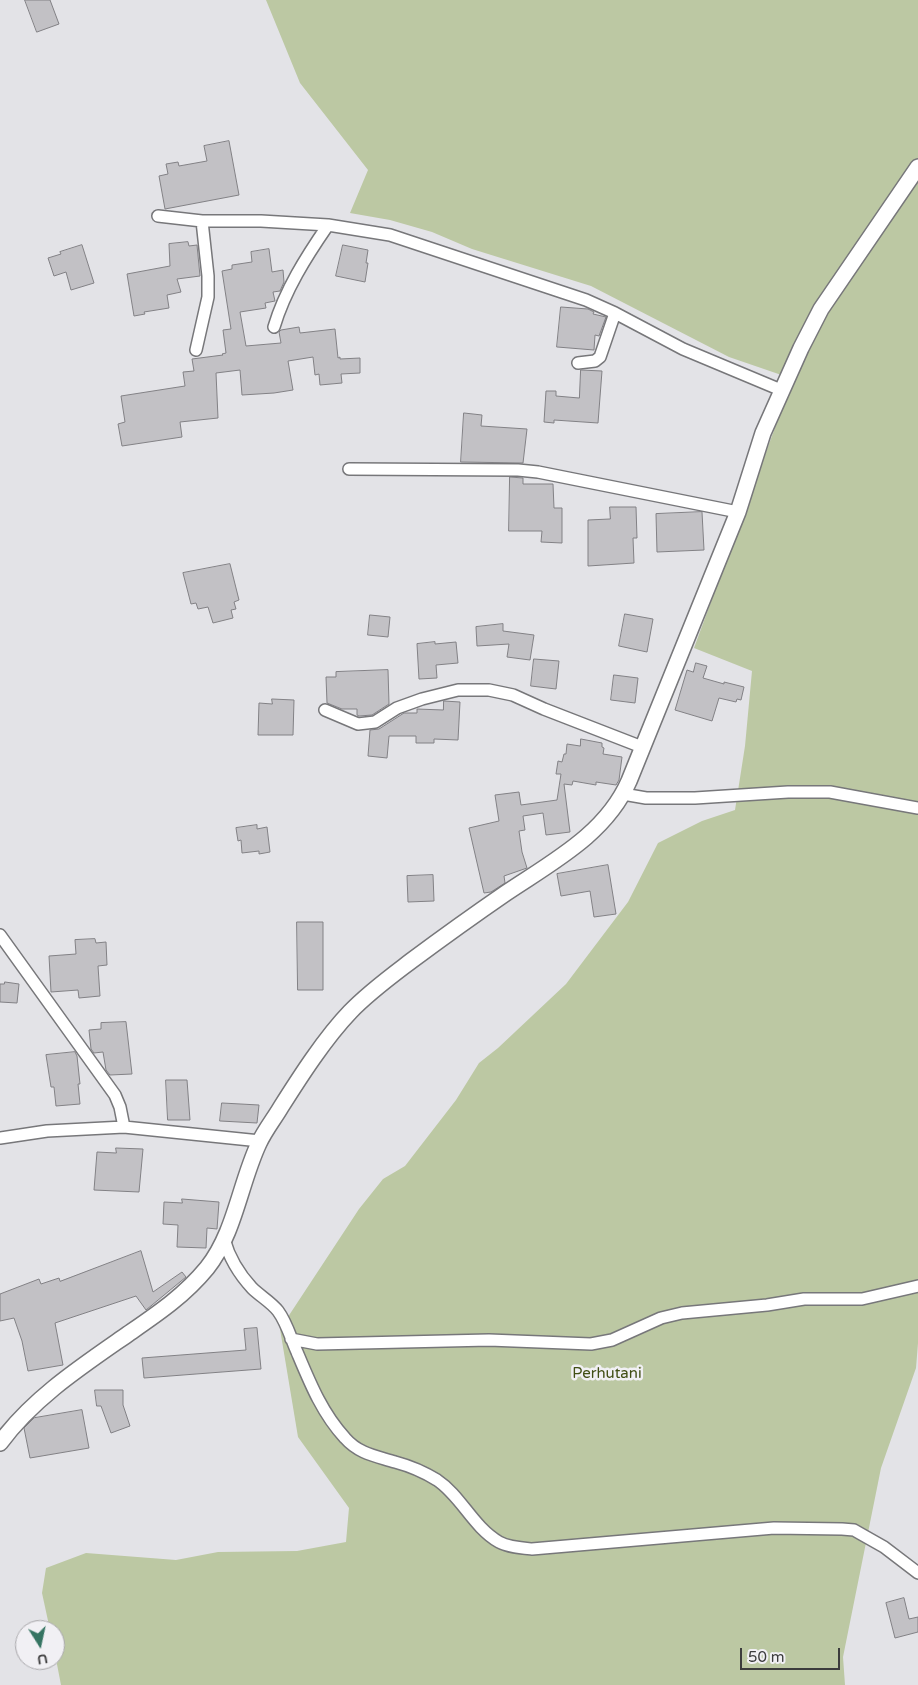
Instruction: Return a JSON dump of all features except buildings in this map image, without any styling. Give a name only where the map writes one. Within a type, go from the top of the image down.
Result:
[{"type":"street","points":[[0,1443],[48,1392],[175,1301],[209,1265],[224,1240],[248,1169],[260,1141],[293,1087],[348,1014],[368,994],[458,926],[562,857],[597,827],[623,794],[738,512],[763,433],[781,390],[821,309],[918,166]]},
{"type":"street","points":[[158,216],[202,220],[328,225],[390,235],[586,300],[683,349],[781,390]]},
{"type":"street","points":[[196,350],[208,296],[208,276],[202,220]]},
{"type":"street","points":[[274,327],[280,306],[311,250],[328,225]]},
{"type":"street","points":[[578,363],[596,361],[600,357],[615,313]]},
{"type":"street","points":[[349,469],[518,470],[538,472],[738,512]]},
{"type":"street","points":[[325,710],[358,724],[375,722],[397,708],[422,699],[458,690],[489,690],[513,695],[544,709],[642,746]]},
{"type":"street","points":[[623,794],[646,798],[695,798],[788,792],[830,792],[918,808]]},
{"type":"street","points":[[0,934],[115,1095],[120,1107],[124,1127]]},
{"type":"street","points":[[0,1138],[47,1131],[124,1127],[260,1141]]},
{"type":"street","points":[[224,1240],[235,1265],[252,1288],[278,1310],[319,1402],[346,1439],[365,1453],[398,1462],[424,1472],[439,1482],[452,1493],[481,1527],[499,1542],[515,1547],[532,1549],[774,1528],[842,1528],[854,1530],[884,1547],[918,1573]]},
{"type":"street","points":[[292,1339],[317,1344],[489,1340],[591,1344],[612,1340],[661,1318],[682,1313],[767,1305],[804,1298],[862,1299],[918,1286]]},
{"type":"green space","name":"Perhutani","points":[[266,0],[918,0],[918,1343],[916,1368],[881,1468],[843,1657],[845,1685],[61,1685],[58,1670],[65,1670],[65,1620],[48,1620],[42,1593],[46,1568],[86,1553],[176,1560],[218,1552],[297,1551],[346,1542],[349,1508],[298,1437],[280,1329],[359,1209],[383,1179],[405,1166],[456,1100],[479,1063],[498,1048],[566,984],[628,902],[658,843],[702,821],[735,810],[745,746],[752,671],[694,648],[787,395],[796,380],[729,357],[591,286],[472,249],[432,232],[390,220],[350,213],[368,170],[300,83]]}]
